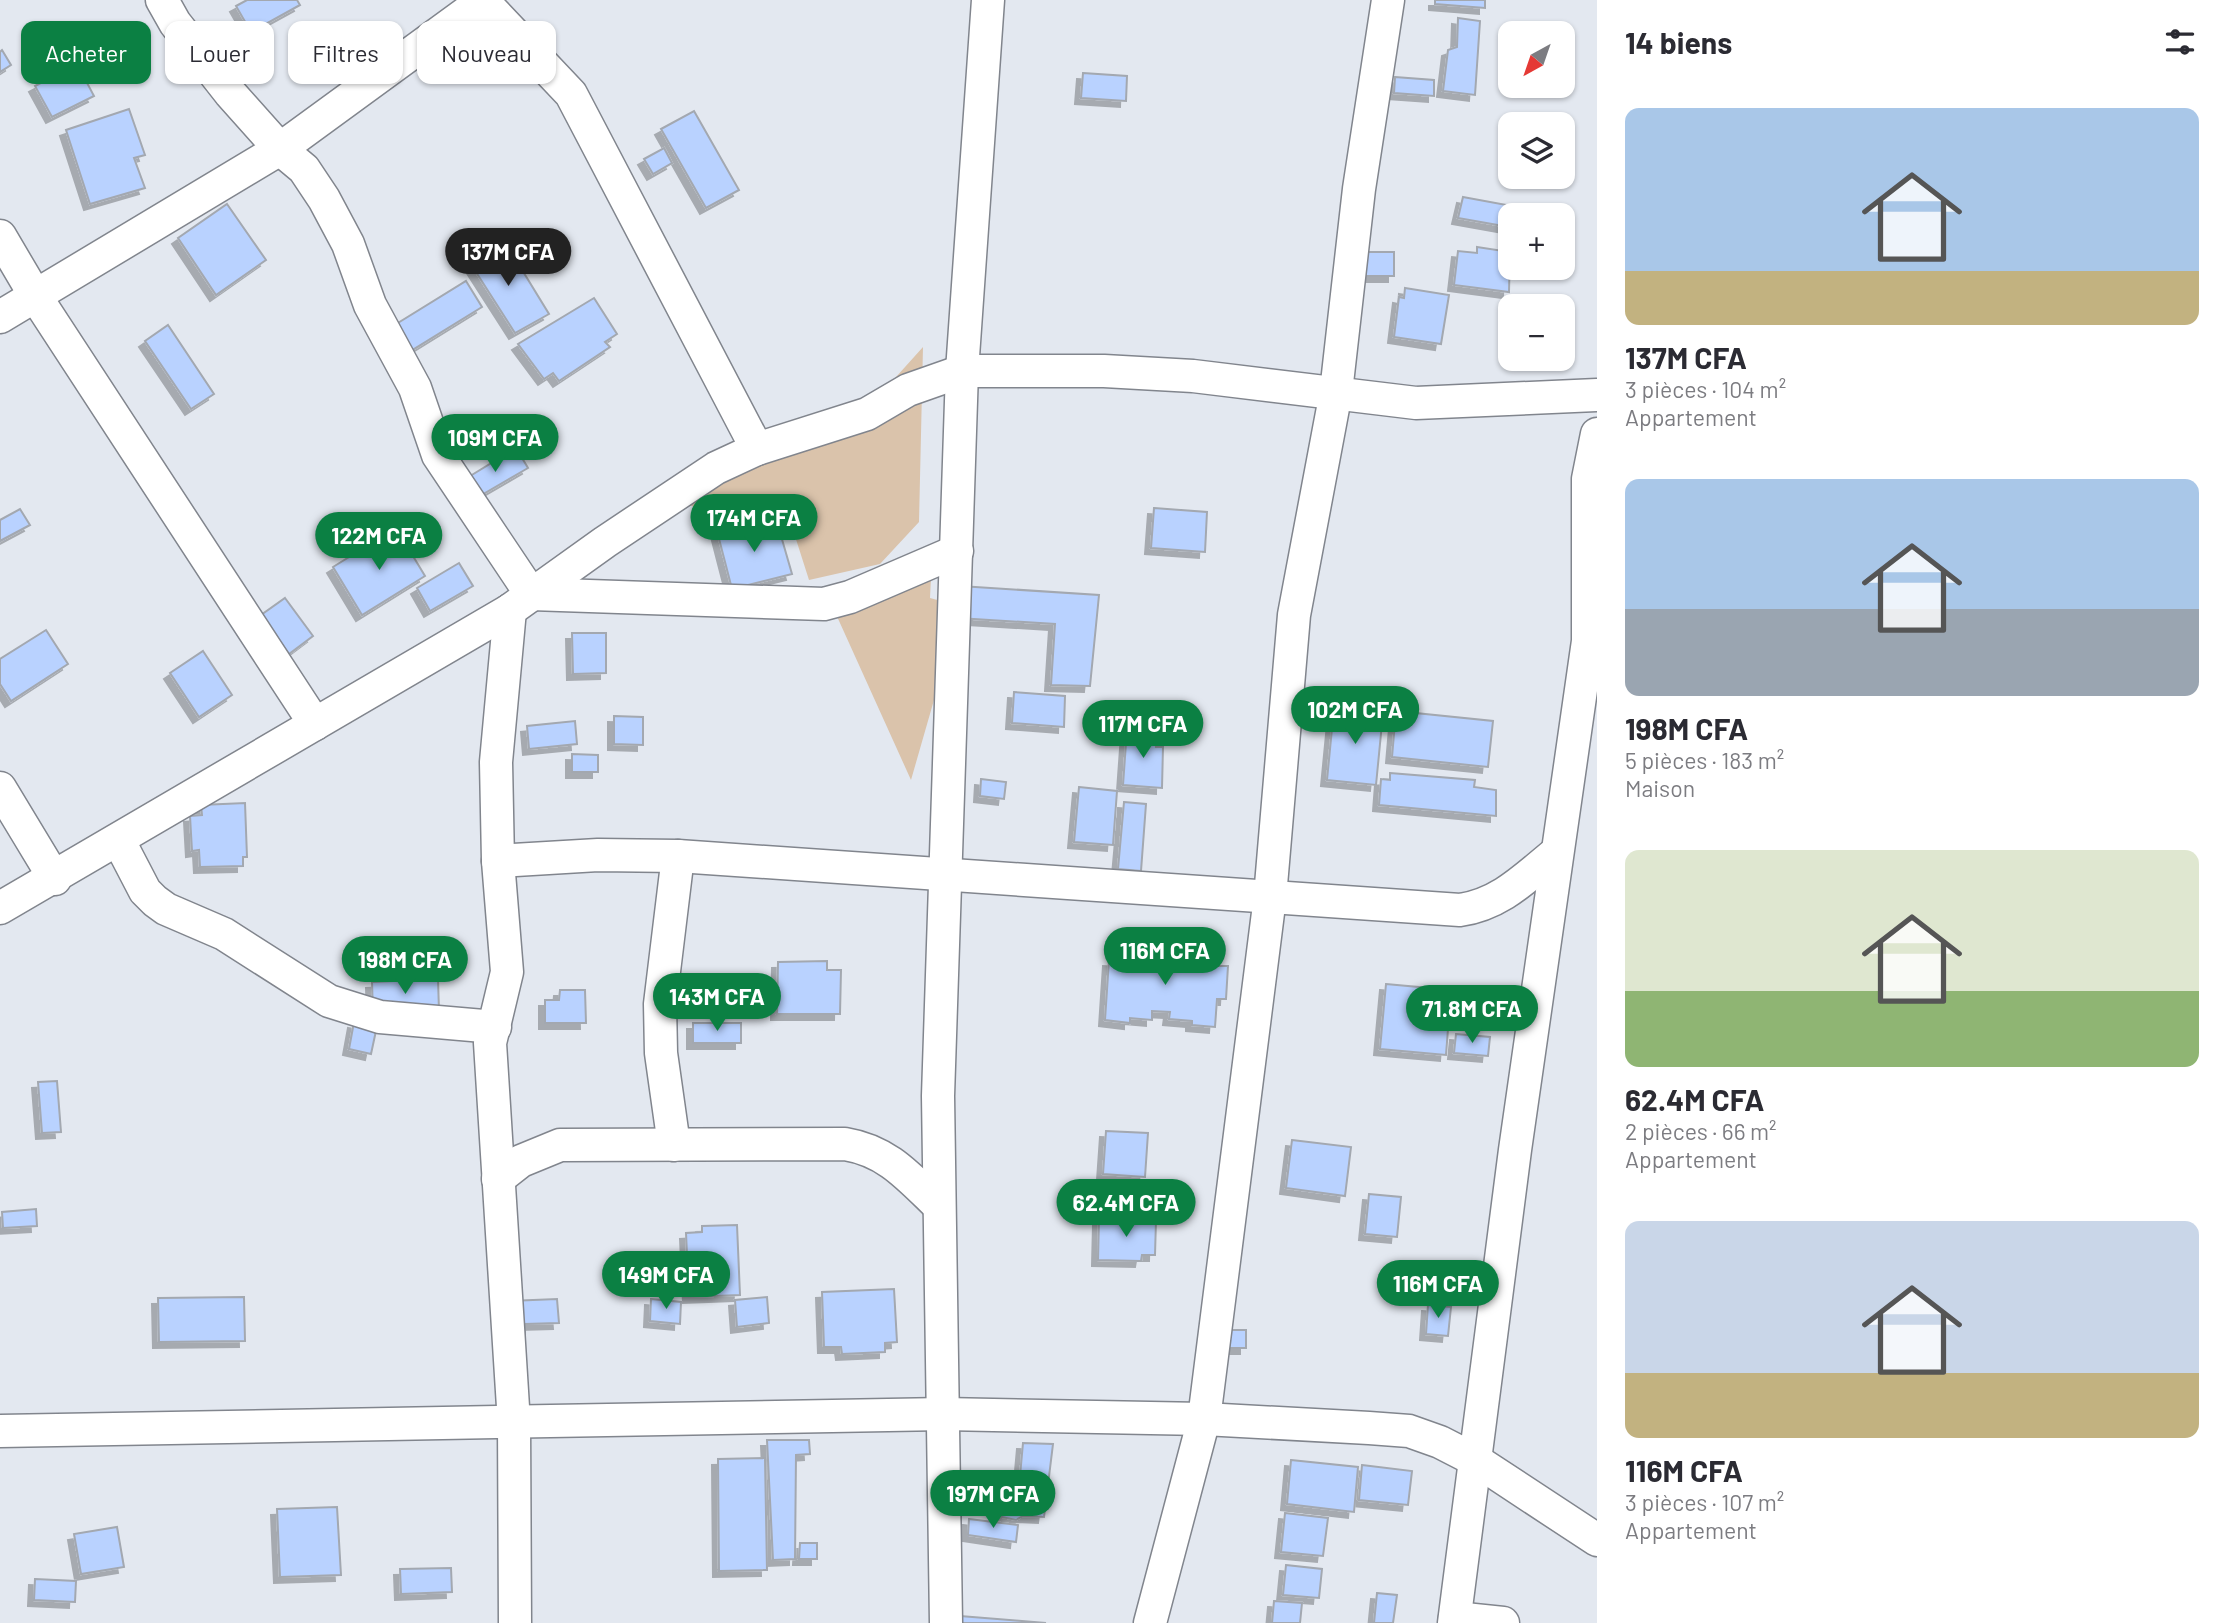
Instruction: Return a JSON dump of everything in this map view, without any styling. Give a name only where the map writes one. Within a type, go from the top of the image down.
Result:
[{"type":"street","points":[[162,0],[191,43],[280,149],[304,169],[324,199],[348,244],[370,305],[415,388],[438,455],[520,602],[496,762],[498,861],[507,972],[491,1043],[514,1423],[514,1623]]},
{"type":"street","points":[[0,317],[280,149],[483,0],[570,94],[757,449]]},
{"type":"street","points":[[946,1623],[938,1205],[946,873],[962,370],[988,0]]},
{"type":"street","points":[[1150,1623],[1204,1419],[1269,897],[1294,615],[1336,392],[1359,189],[1388,0]]},
{"type":"street","points":[[0,236],[36,297],[315,724]]},
{"type":"street","points":[[0,908],[55,879],[520,602],[716,468],[757,449],[867,414],[908,390],[962,370],[1104,371],[1193,376],[1416,403],[1597,395]]},
{"type":"street","points":[[1503,1623],[1454,1621],[1557,852],[1588,641],[1588,479],[1597,434]]},
{"type":"street","points":[[520,602],[824,604],[850,597],[957,551]]},
{"type":"street","points":[[0,788],[55,879]]},
{"type":"street","points":[[119,841],[145,891],[155,901],[166,909],[224,934],[329,1001],[380,1017],[495,1027]]},
{"type":"street","points":[[498,861],[598,855],[678,856],[1460,910],[1480,907],[1504,896],[1557,852]]},
{"type":"street","points":[[674,1145],[662,1053],[660,1004],[678,856]]},
{"type":"street","points":[[498,1179],[521,1161],[560,1145],[845,1144],[869,1148],[900,1168],[938,1205]]},
{"type":"street","points":[[0,1431],[944,1414],[1204,1419],[1409,1431],[1477,1461],[1597,1540]]},
{"type":"shaded area","points":[[923,347],[919,522],[880,564],[809,580],[786,508],[724,521],[666,494],[878,397]]},
{"type":"shaded area","points":[[931,577],[930,598],[941,601],[936,693],[911,780],[835,612]]},
{"type":"building","points":[[247,0],[297,0],[300,5],[271,21],[245,21],[236,6]]},
{"type":"building","points":[[1435,0],[1485,0],[1485,8],[1435,4]]},
{"type":"building","points":[[1458,18],[1480,21],[1475,95],[1443,91],[1448,50],[1457,47]]},
{"type":"building","points":[[2,50],[11,65],[0,72],[0,52]]},
{"type":"building","points":[[1083,73],[1127,76],[1126,101],[1081,98]]},
{"type":"building","points":[[1395,77],[1434,80],[1434,96],[1394,93]]},
{"type":"building","points":[[88,84],[94,96],[52,117],[35,86]]},
{"type":"building","points":[[129,109],[145,155],[134,158],[145,188],[90,204],[66,130]]},
{"type":"building","points":[[694,111],[739,190],[706,208],[661,129]]},
{"type":"building","points":[[664,148],[672,163],[653,174],[644,159]]},
{"type":"building","points":[[1463,197],[1498,203],[1498,225],[1458,218]]},
{"type":"building","points":[[227,204],[266,260],[216,295],[178,238]]},
{"type":"building","points":[[494,242],[511,271],[519,265],[549,314],[515,333],[467,258]]},
{"type":"building","points":[[1477,247],[1498,250],[1498,280],[1509,280],[1509,292],[1454,285],[1458,251],[1477,253]]},
{"type":"building","points":[[1363,252],[1394,252],[1394,276],[1363,276]]},
{"type":"building","points":[[466,281],[482,307],[409,352],[393,326]]},
{"type":"building","points":[[1405,288],[1449,295],[1441,344],[1394,337],[1399,297],[1404,298]]},
{"type":"building","points":[[594,298],[617,334],[605,342],[610,347],[559,381],[553,373],[544,379],[518,344]]},
{"type":"building","points":[[168,325],[214,394],[191,409],[145,341]]},
{"type":"building","points":[[516,448],[528,468],[473,500],[462,481]]},
{"type":"building","points":[[1154,508],[1207,512],[1205,552],[1151,548]]},
{"type":"building","points":[[20,509],[30,525],[0,541],[0,520]]},
{"type":"building","points":[[754,521],[756,528],[777,522],[792,574],[732,589],[717,531]]},
{"type":"building","points":[[396,528],[425,576],[362,615],[333,567]]},
{"type":"building","points":[[459,563],[473,586],[430,611],[417,588]]},
{"type":"building","points":[[960,586],[1099,595],[1090,686],[1051,685],[1055,624],[958,618]]},
{"type":"building","points":[[285,598],[313,636],[289,654],[261,615]]},
{"type":"building","points":[[46,630],[68,664],[11,701],[0,684],[0,659]]},
{"type":"building","points":[[572,633],[606,633],[606,673],[573,674]]},
{"type":"building","points":[[203,651],[232,695],[199,717],[170,673]]},
{"type":"building","points":[[1014,692],[1065,696],[1064,727],[1012,723]]},
{"type":"building","points":[[1334,708],[1383,713],[1376,785],[1327,780]]},
{"type":"building","points":[[1396,711],[1493,721],[1488,767],[1392,757]]},
{"type":"building","points":[[614,716],[643,717],[643,745],[614,744]]},
{"type":"building","points":[[575,721],[577,744],[529,749],[527,726]]},
{"type":"building","points":[[1127,729],[1157,731],[1156,747],[1163,747],[1162,788],[1123,785]]},
{"type":"building","points":[[572,754],[598,755],[598,772],[572,772]]},
{"type":"building","points":[[1390,773],[1475,780],[1474,787],[1496,790],[1496,816],[1379,805],[1381,779],[1390,780]]},
{"type":"building","points":[[981,779],[1006,782],[1004,799],[980,796]]},
{"type":"building","points":[[1079,787],[1117,791],[1113,845],[1074,842]]},
{"type":"building","points":[[1124,802],[1146,804],[1141,871],[1118,869]]},
{"type":"building","points":[[245,803],[247,857],[243,857],[243,866],[200,867],[199,850],[192,851],[190,816],[202,815],[201,805]]},
{"type":"building","points":[[1127,949],[1213,955],[1212,966],[1228,966],[1226,999],[1217,999],[1215,1027],[1169,1019],[1170,1012],[1152,1011],[1152,1020],[1130,1018],[1130,1023],[1105,1020],[1109,960],[1125,961]]},
{"type":"building","points":[[827,961],[827,970],[841,970],[840,1014],[777,1014],[778,962]]},
{"type":"building","points":[[438,979],[439,1011],[373,1014],[372,982]]},
{"type":"building","points":[[1386,984],[1451,990],[1446,1055],[1380,1049]]},
{"type":"building","points":[[560,990],[585,990],[586,1023],[545,1023],[545,1000],[559,1000]]},
{"type":"building","points":[[354,1022],[377,1026],[371,1054],[349,1049]]},
{"type":"building","points":[[693,1023],[741,1023],[741,1043],[693,1043]]},
{"type":"building","points":[[1456,1034],[1490,1037],[1488,1056],[1454,1053]]},
{"type":"building","points":[[57,1081],[61,1132],[42,1133],[38,1082]]},
{"type":"building","points":[[1106,1131],[1148,1133],[1145,1177],[1103,1174]]},
{"type":"building","points":[[1292,1140],[1351,1147],[1345,1196],[1286,1188]]},
{"type":"building","points":[[1369,1194],[1401,1197],[1397,1237],[1365,1234]]},
{"type":"building","points":[[36,1209],[37,1226],[3,1228],[2,1212]]},
{"type":"building","points":[[1099,1219],[1156,1220],[1155,1255],[1142,1255],[1141,1261],[1098,1260]]},
{"type":"building","points":[[737,1225],[740,1295],[689,1297],[686,1233],[702,1232],[702,1226]]},
{"type":"building","points":[[894,1289],[897,1342],[885,1343],[885,1352],[842,1354],[841,1347],[824,1347],[822,1292]]},
{"type":"building","points":[[244,1297],[245,1341],[159,1342],[158,1298]]},
{"type":"building","points":[[767,1297],[769,1323],[737,1327],[735,1300]]},
{"type":"building","points":[[557,1299],[559,1323],[525,1324],[525,1334],[511,1334],[509,1301]]},
{"type":"building","points":[[651,1299],[681,1302],[680,1324],[650,1321]]},
{"type":"building","points":[[1428,1305],[1451,1307],[1448,1336],[1426,1334]]},
{"type":"building","points":[[1228,1330],[1246,1330],[1246,1348],[1228,1348]]},
{"type":"building","points":[[767,1440],[809,1440],[810,1454],[796,1455],[795,1559],[773,1560]]},
{"type":"building","points":[[1023,1443],[1053,1444],[1044,1517],[1023,1516],[1016,1520],[997,1516],[1001,1485],[1019,1487]]},
{"type":"building","points":[[765,1458],[767,1570],[719,1571],[718,1459]]},
{"type":"building","points":[[1291,1460],[1358,1467],[1354,1512],[1287,1504]]},
{"type":"building","points":[[1362,1465],[1412,1471],[1408,1505],[1359,1500]]},
{"type":"building","points":[[337,1507],[341,1575],[280,1577],[277,1509]]},
{"type":"building","points":[[1285,1513],[1328,1518],[1323,1556],[1281,1552]]},
{"type":"building","points":[[969,1519],[1018,1525],[1016,1542],[968,1535]]},
{"type":"building","points":[[117,1527],[124,1567],[81,1574],[74,1534]]},
{"type":"building","points":[[800,1543],[817,1543],[817,1559],[799,1559]]},
{"type":"building","points":[[1286,1565],[1322,1569],[1319,1598],[1283,1595]]},
{"type":"building","points":[[451,1568],[452,1592],[401,1594],[400,1569]]},
{"type":"building","points":[[35,1579],[76,1581],[75,1602],[34,1600]]},
{"type":"building","points":[[1377,1593],[1397,1595],[1393,1623],[1374,1623]]},
{"type":"building","points":[[1274,1601],[1302,1603],[1300,1623],[1272,1623]]},
{"type":"building","points":[[960,1616],[1046,1623],[959,1623]]}]
